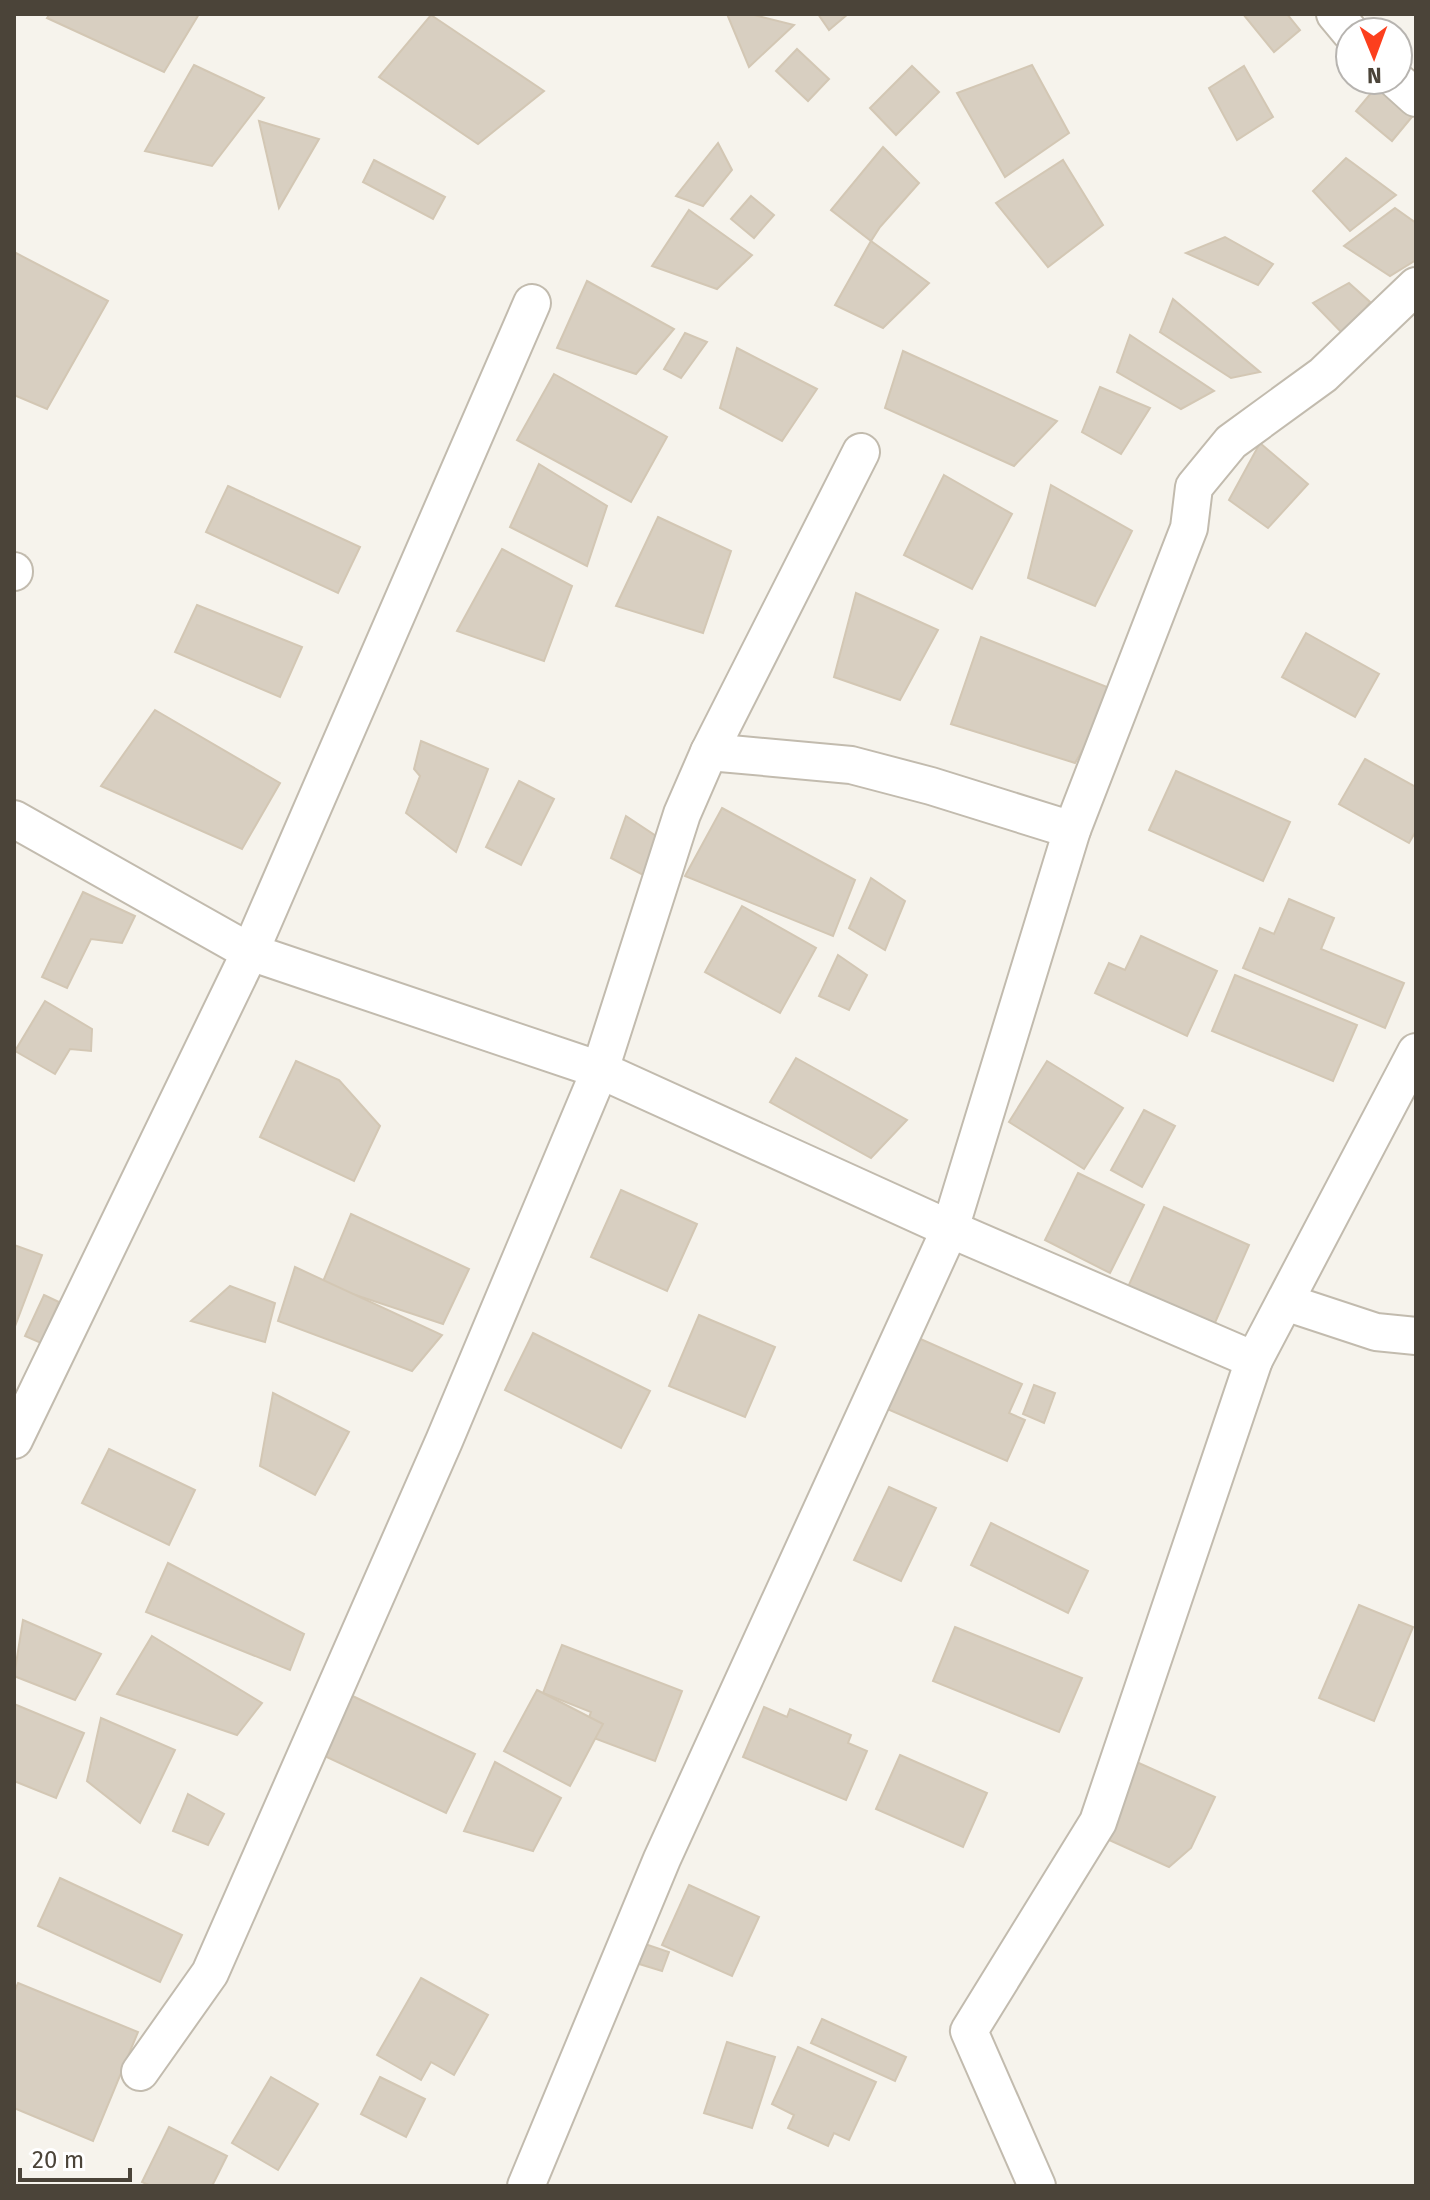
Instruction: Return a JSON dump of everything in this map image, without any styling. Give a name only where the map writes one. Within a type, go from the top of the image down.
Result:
[{"type":"street","points":[[526,2186],[662,1859],[950,1229],[1072,830],[1189,528],[1194,487],[1231,442],[1323,375],[1416,286]]},
{"type":"street","points":[[14,1440],[250,952],[532,303]]},
{"type":"street","points":[[140,2072],[210,1973],[444,1441],[600,1070],[682,814],[709,752],[861,452]]},
{"type":"street","points":[[709,752],[851,765],[931,786],[1072,830]]},
{"type":"street","points":[[14,819],[250,952],[600,1070],[950,1229],[1254,1360]]},
{"type":"street","points":[[1037,2186],[969,2031],[1098,1822],[1254,1360],[1416,1052]]},
{"type":"street","points":[[1285,1302],[1376,1332],[1416,1336]]},
{"type":"building","points":[[50,14],[199,14],[164,72],[47,18]]},
{"type":"building","points":[[727,14],[750,14],[794,25],[749,67]]},
{"type":"building","points":[[818,14],[848,14],[829,30]]},
{"type":"building","points":[[1243,14],[1287,14],[1300,30],[1274,52]]},
{"type":"building","points":[[431,15],[544,91],[478,144],[379,77]]},
{"type":"building","points":[[797,49],[829,79],[808,101],[776,71]]},
{"type":"building","points":[[194,65],[264,98],[212,166],[145,151]]},
{"type":"building","points":[[1032,65],[1069,133],[1005,177],[957,93]]},
{"type":"building","points":[[912,66],[939,92],[896,135],[870,108]]},
{"type":"building","points":[[1244,66],[1273,117],[1237,140],[1209,88]]},
{"type":"building","points":[[1369,96],[1399,96],[1416,112],[1392,141],[1356,111]]},
{"type":"building","points":[[259,121],[319,139],[279,208]]},
{"type":"building","points":[[718,143],[732,170],[703,206],[676,196]]},
{"type":"building","points":[[883,147],[919,183],[871,241],[831,210]]},
{"type":"building","points":[[1346,158],[1396,195],[1350,231],[1313,191]]},
{"type":"building","points":[[374,160],[445,197],[433,219],[363,182]]},
{"type":"building","points":[[1063,160],[1103,225],[1048,267],[996,203]]},
{"type":"building","points":[[751,196],[774,215],[754,238],[731,219]]},
{"type":"building","points":[[1395,208],[1416,223],[1416,260],[1390,276],[1344,246]]},
{"type":"building","points":[[689,210],[752,255],[717,289],[652,266]]},
{"type":"building","points":[[1225,237],[1273,264],[1258,285],[1186,253]]},
{"type":"building","points":[[871,241],[929,283],[883,328],[835,305]]},
{"type":"building","points":[[14,252],[108,301],[47,409],[14,395]]},
{"type":"building","points":[[587,281],[674,329],[636,374],[557,348]]},
{"type":"building","points":[[1349,283],[1370,302],[1345,336],[1313,303]]},
{"type":"building","points":[[1173,299],[1260,372],[1231,378],[1160,332]]},
{"type":"building","points":[[685,333],[707,342],[681,378],[664,369]]},
{"type":"building","points":[[1130,335],[1214,391],[1181,409],[1117,372]]},
{"type":"building","points":[[737,348],[817,389],[782,441],[720,408]]},
{"type":"building","points":[[903,351],[1057,421],[1014,466],[885,408]]},
{"type":"building","points":[[554,374],[667,437],[631,502],[517,440]]},
{"type":"building","points":[[1100,387],[1150,408],[1121,454],[1082,432]]},
{"type":"building","points":[[1260,443],[1308,484],[1268,528],[1229,500]]},
{"type":"building","points":[[539,464],[607,506],[587,566],[510,527]]},
{"type":"building","points":[[944,475],[1012,514],[972,589],[904,555]]},
{"type":"building","points":[[1051,485],[1132,531],[1095,606],[1028,578]]},
{"type":"building","points":[[228,486],[360,547],[338,593],[206,532]]},
{"type":"building","points":[[658,517],[731,551],[703,633],[616,606]]},
{"type":"building","points":[[502,549],[572,586],[544,661],[457,631]]},
{"type":"building","points":[[856,593],[938,630],[900,700],[834,677]]},
{"type":"building","points":[[197,605],[302,647],[280,697],[175,652]]},
{"type":"building","points":[[1306,633],[1379,674],[1355,717],[1282,677]]},
{"type":"building","points":[[981,637],[1117,691],[1075,763],[951,724]]},
{"type":"building","points":[[155,710],[280,783],[242,849],[101,786]]},
{"type":"building","points":[[421,741],[488,769],[456,852],[406,813],[420,776],[414,769]]},
{"type":"building","points":[[1365,759],[1416,787],[1416,831],[1409,843],[1339,804]]},
{"type":"building","points":[[1176,771],[1290,822],[1263,881],[1149,830]]},
{"type":"building","points":[[519,781],[554,799],[521,865],[486,847]]},
{"type":"building","points":[[722,808],[855,880],[833,936],[685,876]]},
{"type":"building","points":[[626,816],[662,840],[649,878],[611,858]]},
{"type":"building","points":[[871,878],[905,901],[885,950],[849,928]]},
{"type":"building","points":[[83,892],[135,916],[122,943],[91,939],[67,988],[42,977]]},
{"type":"building","points":[[1289,899],[1334,918],[1321,949],[1404,983],[1385,1028],[1243,968],[1260,928],[1274,934]]},
{"type":"building","points":[[742,906],[816,948],[780,1013],[705,972]]},
{"type":"building","points":[[1141,936],[1217,971],[1187,1036],[1095,993],[1109,963],[1125,970]]},
{"type":"building","points":[[838,955],[867,975],[849,1010],[819,996]]},
{"type":"building","points":[[1235,975],[1357,1025],[1333,1081],[1212,1031]]},
{"type":"building","points":[[45,1001],[92,1029],[91,1051],[70,1049],[55,1074],[15,1051]]},
{"type":"building","points":[[796,1058],[907,1120],[871,1158],[770,1102]]},
{"type":"building","points":[[296,1061],[339,1080],[380,1126],[354,1181],[260,1137]]},
{"type":"building","points":[[1047,1061],[1123,1108],[1084,1169],[1009,1122]]},
{"type":"building","points":[[1144,1110],[1175,1126],[1142,1187],[1111,1170]]},
{"type":"building","points":[[1078,1173],[1144,1205],[1110,1273],[1045,1240]]},
{"type":"building","points":[[621,1190],[697,1224],[667,1291],[591,1257]]},
{"type":"building","points":[[1164,1207],[1249,1245],[1214,1325],[1128,1287]]},
{"type":"building","points":[[351,1214],[469,1269],[443,1324],[322,1284]]},
{"type":"building","points":[[14,1245],[42,1255],[14,1329]]},
{"type":"building","points":[[295,1267],[442,1335],[412,1371],[278,1321]]},
{"type":"building","points":[[230,1286],[275,1303],[265,1342],[191,1321]]},
{"type":"building","points":[[44,1295],[59,1302],[41,1343],[25,1336]]},
{"type":"building","points":[[699,1315],[775,1347],[745,1417],[669,1386]]},
{"type":"building","points":[[533,1333],[650,1391],[621,1448],[505,1390]]},
{"type":"building","points":[[916,1337],[1022,1384],[1009,1413],[1025,1420],[1007,1461],[885,1408]]},
{"type":"building","points":[[1034,1385],[1055,1393],[1044,1423],[1023,1414]]},
{"type":"building","points":[[273,1393],[349,1432],[315,1495],[260,1466]]},
{"type":"building","points":[[109,1449],[195,1490],[169,1545],[82,1503]]},
{"type":"building","points":[[889,1487],[936,1508],[901,1581],[854,1560]]},
{"type":"building","points":[[991,1523],[1088,1571],[1068,1613],[971,1565]]},
{"type":"building","points":[[168,1563],[304,1634],[290,1670],[146,1612]]},
{"type":"building","points":[[1359,1605],[1413,1627],[1374,1721],[1319,1698]]},
{"type":"building","points":[[23,1620],[101,1654],[75,1700],[14,1676]]},
{"type":"building","points":[[955,1627],[1082,1678],[1059,1732],[933,1681]]},
{"type":"building","points":[[152,1636],[262,1703],[237,1735],[117,1694]]},
{"type":"building","points":[[562,1645],[682,1691],[655,1761],[583,1734],[591,1712],[543,1693]]},
{"type":"building","points":[[537,1690],[603,1724],[570,1786],[504,1751]]},
{"type":"building","points":[[342,1691],[475,1754],[446,1813],[314,1751]]},
{"type":"building","points":[[14,1704],[84,1733],[56,1798],[14,1781]]},
{"type":"building","points":[[764,1707],[787,1717],[790,1709],[851,1735],[848,1743],[867,1751],[846,1800],[743,1757]]},
{"type":"building","points":[[101,1718],[175,1750],[140,1823],[87,1781]]},
{"type":"building","points":[[900,1755],[987,1793],[963,1847],[876,1809]]},
{"type":"building","points":[[1132,1760],[1215,1797],[1191,1848],[1169,1867],[1098,1835]]},
{"type":"building","points":[[495,1762],[561,1798],[533,1851],[464,1831]]},
{"type":"building","points":[[188,1794],[224,1814],[208,1845],[173,1831]]},
{"type":"building","points":[[60,1878],[182,1935],[160,1982],[38,1926]]},
{"type":"building","points":[[689,1885],[759,1917],[732,1976],[662,1945]]},
{"type":"building","points":[[642,1943],[669,1952],[662,1971],[636,1963]]},
{"type":"building","points":[[421,1978],[488,2015],[454,2075],[431,2062],[421,2080],[377,2055]]},
{"type":"building","points":[[18,1983],[138,2032],[93,2141],[14,2108],[14,1993]]},
{"type":"building","points":[[822,2019],[906,2057],[895,2081],[811,2043]]},
{"type":"building","points":[[727,2042],[775,2057],[752,2128],[704,2113]]},
{"type":"building","points":[[798,2047],[876,2082],[849,2140],[834,2133],[828,2146],[788,2128],[794,2115],[772,2104]]},
{"type":"building","points":[[271,2077],[318,2104],[278,2170],[232,2143]]},
{"type":"building","points":[[380,2077],[425,2099],[406,2137],[361,2114]]},
{"type":"building","points":[[169,2127],[227,2156],[212,2186],[151,2186],[142,2182]]}]
